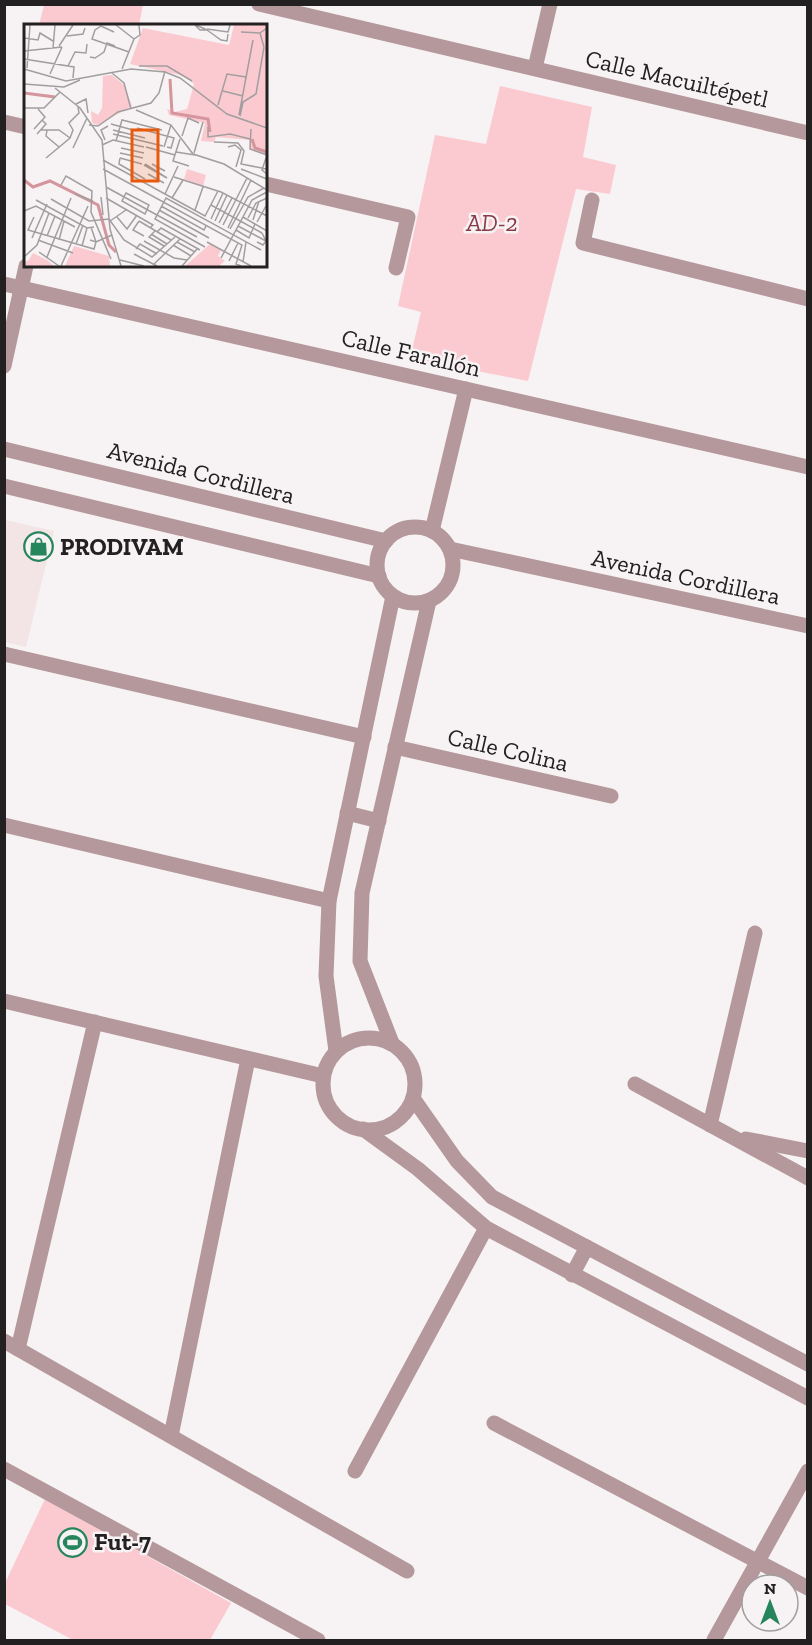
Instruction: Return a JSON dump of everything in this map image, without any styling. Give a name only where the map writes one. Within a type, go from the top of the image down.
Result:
[{"type":"street","name":"Calle Macuiltépetl","points":[[259,4],[807,133]]},
{"type":"street","points":[[535,68],[550,4]]},
{"type":"street","points":[[4,122],[24,127]]},
{"type":"street","points":[[267,184],[408,217],[396,268]]},
{"type":"street","points":[[592,200],[583,243],[807,299]]},
{"type":"street","points":[[4,366],[26,267]]},
{"type":"street","name":"Calle Farallón","points":[[4,284],[807,467]]},
{"type":"street","points":[[432,531],[466,389]]},
{"type":"street","name":"Avenida Cordillera","points":[[4,449],[386,541]]},
{"type":"street","points":[[4,486],[379,576]]},
{"type":"street","points":[[408,528],[432,531],[450,549],[453,573],[448,585],[429,601],[405,602],[393,596],[385,587],[379,576],[378,558],[386,541],[396,533],[408,528]]},
{"type":"street","name":"Avenida Cordillera","points":[[450,549],[807,626]]},
{"type":"street","points":[[336,1051],[326,976],[329,901],[393,596]]},
{"type":"street","points":[[392,1043],[360,962],[362,893],[429,601]]},
{"type":"street","points":[[4,654],[364,737]]},
{"type":"street","name":"Calle Colina","points":[[395,747],[611,796]]},
{"type":"street","points":[[347,813],[378,821]]},
{"type":"street","points":[[4,825],[329,901]]},
{"type":"street","points":[[710,1125],[755,933]]},
{"type":"street","points":[[4,1001],[323,1076]]},
{"type":"street","points":[[18,1349],[94,1022]]},
{"type":"street","points":[[362,1038],[376,1038],[392,1043],[404,1053],[412,1067],[416,1082],[413,1098],[405,1112],[394,1123],[379,1129],[363,1129],[347,1125],[336,1116],[323,1090],[323,1076],[328,1062],[336,1051],[348,1042],[362,1038]]},
{"type":"street","points":[[171,1436],[248,1059]]},
{"type":"street","points":[[635,1084],[807,1178]]},
{"type":"street","points":[[413,1098],[458,1161],[492,1197],[807,1364]]},
{"type":"street","points":[[363,1129],[418,1169],[486,1228],[807,1398]]},
{"type":"street","points":[[728,1135],[807,1152]]},
{"type":"street","points":[[355,1471],[486,1228]]},
{"type":"street","points":[[572,1275],[587,1247]]},
{"type":"street","points":[[4,1341],[407,1571]]},
{"type":"street","points":[[494,1423],[807,1588]]},
{"type":"street","points":[[4,1469],[318,1641]]},
{"type":"street","points":[[714,1641],[807,1471]]},
{"type":"shaded area","points":[[5,520],[54,531],[26,647],[5,642]]},
{"type":"green space","points":[[44,4],[143,5],[139,24],[39,24]]},
{"type":"green space","name":"AD-2","points":[[500,86],[592,107],[583,157],[616,165],[610,194],[576,189],[528,381],[410,358],[421,312],[398,306],[435,135],[486,144]]},
{"type":"green space","name":"Fut-7","points":[[45,1499],[231,1603],[210,1640],[73,1640],[5,1604],[4,1585]]},
{"type":"place","name":"PRODIVAM","points":[[39,547]]},
{"type":"place","name":"Fut-7","points":[[73,1542]]}]
